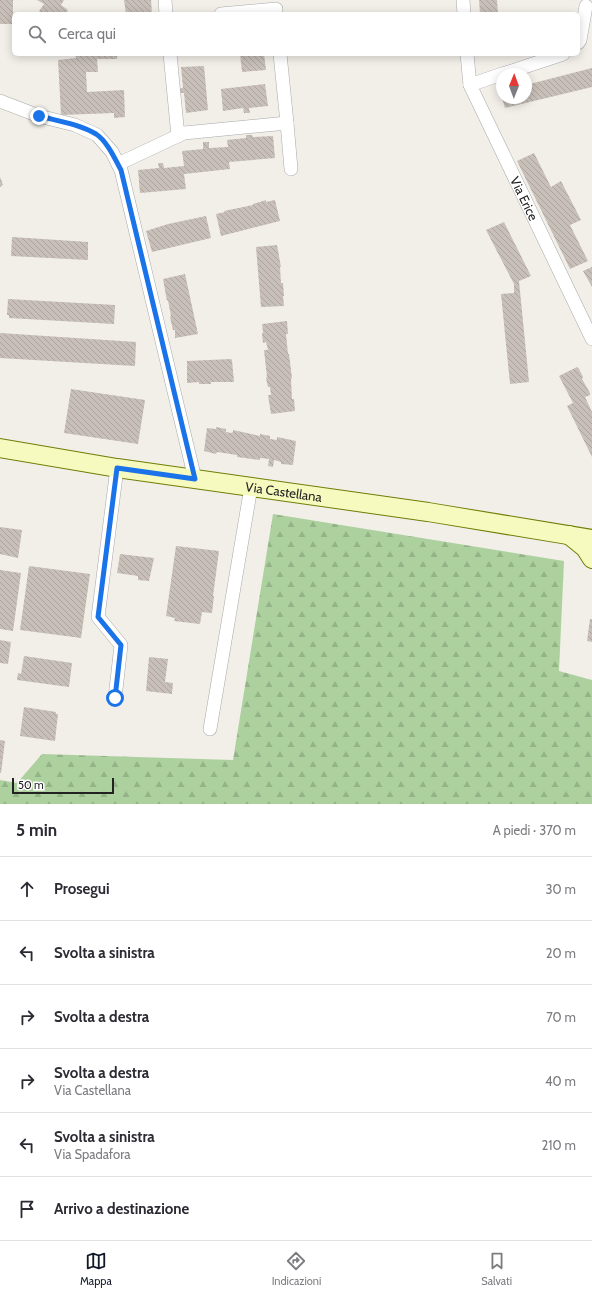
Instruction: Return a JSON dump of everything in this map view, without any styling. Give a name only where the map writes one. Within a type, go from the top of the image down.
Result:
[{"type":"main road","name":"Via Castellana","points":[[0,448],[117,468],[428,512],[592,539]]},
{"type":"main road","points":[[568,534],[585,548],[592,559]]},
{"type":"street","points":[[165,0],[166,12]]},
{"type":"street","points":[[463,0],[464,12]]},
{"type":"street","points":[[580,40],[586,6]]},
{"type":"street","points":[[239,12],[276,8]]},
{"type":"street","points":[[170,56],[178,136]]},
{"type":"street","points":[[280,56],[292,169]]},
{"type":"street","name":"Via Erice","points":[[467,56],[470,85],[592,340]]},
{"type":"street","points":[[521,68],[557,56]]},
{"type":"street","points":[[470,85],[496,76]]},
{"type":"street","points":[[0,101],[39,116],[75,125],[97,135],[112,152],[121,170],[195,479]]},
{"type":"street","points":[[118,164],[184,133],[287,123]]},
{"type":"street","points":[[115,698],[121,645],[98,617],[117,468]]},
{"type":"street","points":[[210,729],[252,487]]},
{"type":"green space","points":[[273,514],[564,561],[559,671],[592,680],[592,804],[0,804],[0,780],[17,783],[42,754],[233,760]]},
{"type":"building","points":[[0,0],[13,0],[12,24],[0,24]]},
{"type":"building","points":[[37,0],[64,0],[61,5],[68,10],[67,12],[40,12],[39,11],[44,4]]},
{"type":"building","points":[[124,0],[151,0],[152,12],[126,12]]},
{"type":"building","points":[[479,0],[497,0],[498,12],[480,12]]},
{"type":"building","points":[[76,56],[117,56],[117,59],[97,59],[98,72],[86,72],[87,92],[124,90],[125,117],[114,118],[114,113],[61,115],[58,60],[76,58]]},
{"type":"building","points":[[240,56],[264,56],[266,70],[242,72]]},
{"type":"building","points":[[204,66],[208,110],[186,113],[184,93],[180,93],[179,88],[183,88],[181,67]]},
{"type":"building","points":[[592,68],[592,87],[532,101],[532,83]]},
{"type":"building","points":[[265,84],[268,106],[249,108],[250,113],[244,113],[243,108],[223,111],[221,89]]},
{"type":"building","points":[[504,104],[522,104],[505,108]]},
{"type":"building","points":[[246,135],[252,135],[253,137],[273,136],[275,158],[229,162],[230,169],[184,174],[186,189],[140,193],[138,170],[159,168],[158,163],[163,163],[164,168],[184,166],[182,151],[203,149],[203,142],[209,142],[209,148],[228,147],[227,140],[246,138]]},
{"type":"building","points":[[534,153],[551,187],[561,181],[581,220],[570,225],[588,261],[570,269],[517,161]]},
{"type":"building","points":[[0,177],[3,185],[0,187]]},
{"type":"building","points":[[266,200],[266,202],[275,200],[280,221],[221,236],[216,214],[253,205]]},
{"type":"building","points":[[206,216],[211,238],[152,252],[146,231],[168,224]]},
{"type":"building","points":[[504,222],[531,276],[519,281],[529,382],[510,384],[501,294],[514,293],[514,284],[486,230]]},
{"type":"building","points":[[12,237],[88,242],[88,260],[11,256]]},
{"type":"building","points":[[277,245],[281,267],[281,283],[283,283],[284,306],[261,307],[256,247]]},
{"type":"building","points":[[592,267],[592,287],[583,271]]},
{"type":"building","points":[[185,274],[198,334],[175,338],[175,330],[173,330],[163,279]]},
{"type":"building","points":[[8,299],[115,305],[114,324],[9,318],[9,315],[7,315]]},
{"type":"building","points":[[287,321],[288,334],[286,334],[292,378],[292,399],[294,399],[295,411],[271,414],[268,395],[271,395],[270,387],[268,387],[266,378],[264,350],[268,350],[266,342],[263,343],[262,324]]},
{"type":"building","points":[[0,333],[136,342],[135,366],[0,358]]},
{"type":"building","points":[[231,359],[234,382],[211,382],[211,384],[199,384],[199,382],[187,383],[187,361]]},
{"type":"building","points":[[577,367],[590,393],[590,395],[585,397],[592,412],[592,457],[567,406],[573,403],[559,376]]},
{"type":"building","points":[[71,389],[145,400],[138,444],[64,433]]},
{"type":"building","points":[[216,427],[226,429],[226,432],[231,433],[233,430],[260,436],[260,434],[270,436],[270,439],[277,440],[277,437],[296,441],[293,465],[281,464],[281,462],[274,460],[273,467],[268,466],[269,459],[260,458],[260,460],[237,457],[237,455],[217,452],[216,454],[204,451],[207,428],[216,429]]},
{"type":"building","points":[[0,527],[22,530],[18,558],[0,554]]},
{"type":"building","points":[[176,546],[219,551],[212,613],[202,612],[200,624],[174,621],[175,618],[166,616]]},
{"type":"building","points":[[120,554],[154,558],[149,581],[138,580],[138,576],[117,573]]},
{"type":"building","points":[[29,566],[90,574],[81,638],[20,630]]},
{"type":"building","points":[[0,570],[21,573],[13,631],[0,629]]},
{"type":"building","points":[[590,619],[592,619],[592,642],[587,641]]},
{"type":"building","points":[[0,640],[11,642],[8,664],[0,663]]},
{"type":"building","points":[[24,656],[72,663],[69,687],[17,680],[18,673],[21,674]]},
{"type":"building","points":[[149,657],[168,659],[165,682],[173,683],[172,694],[146,691]]},
{"type":"building","points":[[24,707],[56,712],[56,714],[58,714],[55,741],[20,736]]},
{"type":"building","points":[[0,740],[5,741],[1,773],[0,773]]},
{"type":"route","points":[[39,116],[75,125],[97,135],[112,152],[121,170],[195,479],[117,468],[98,617],[121,645],[115,698]]}]
